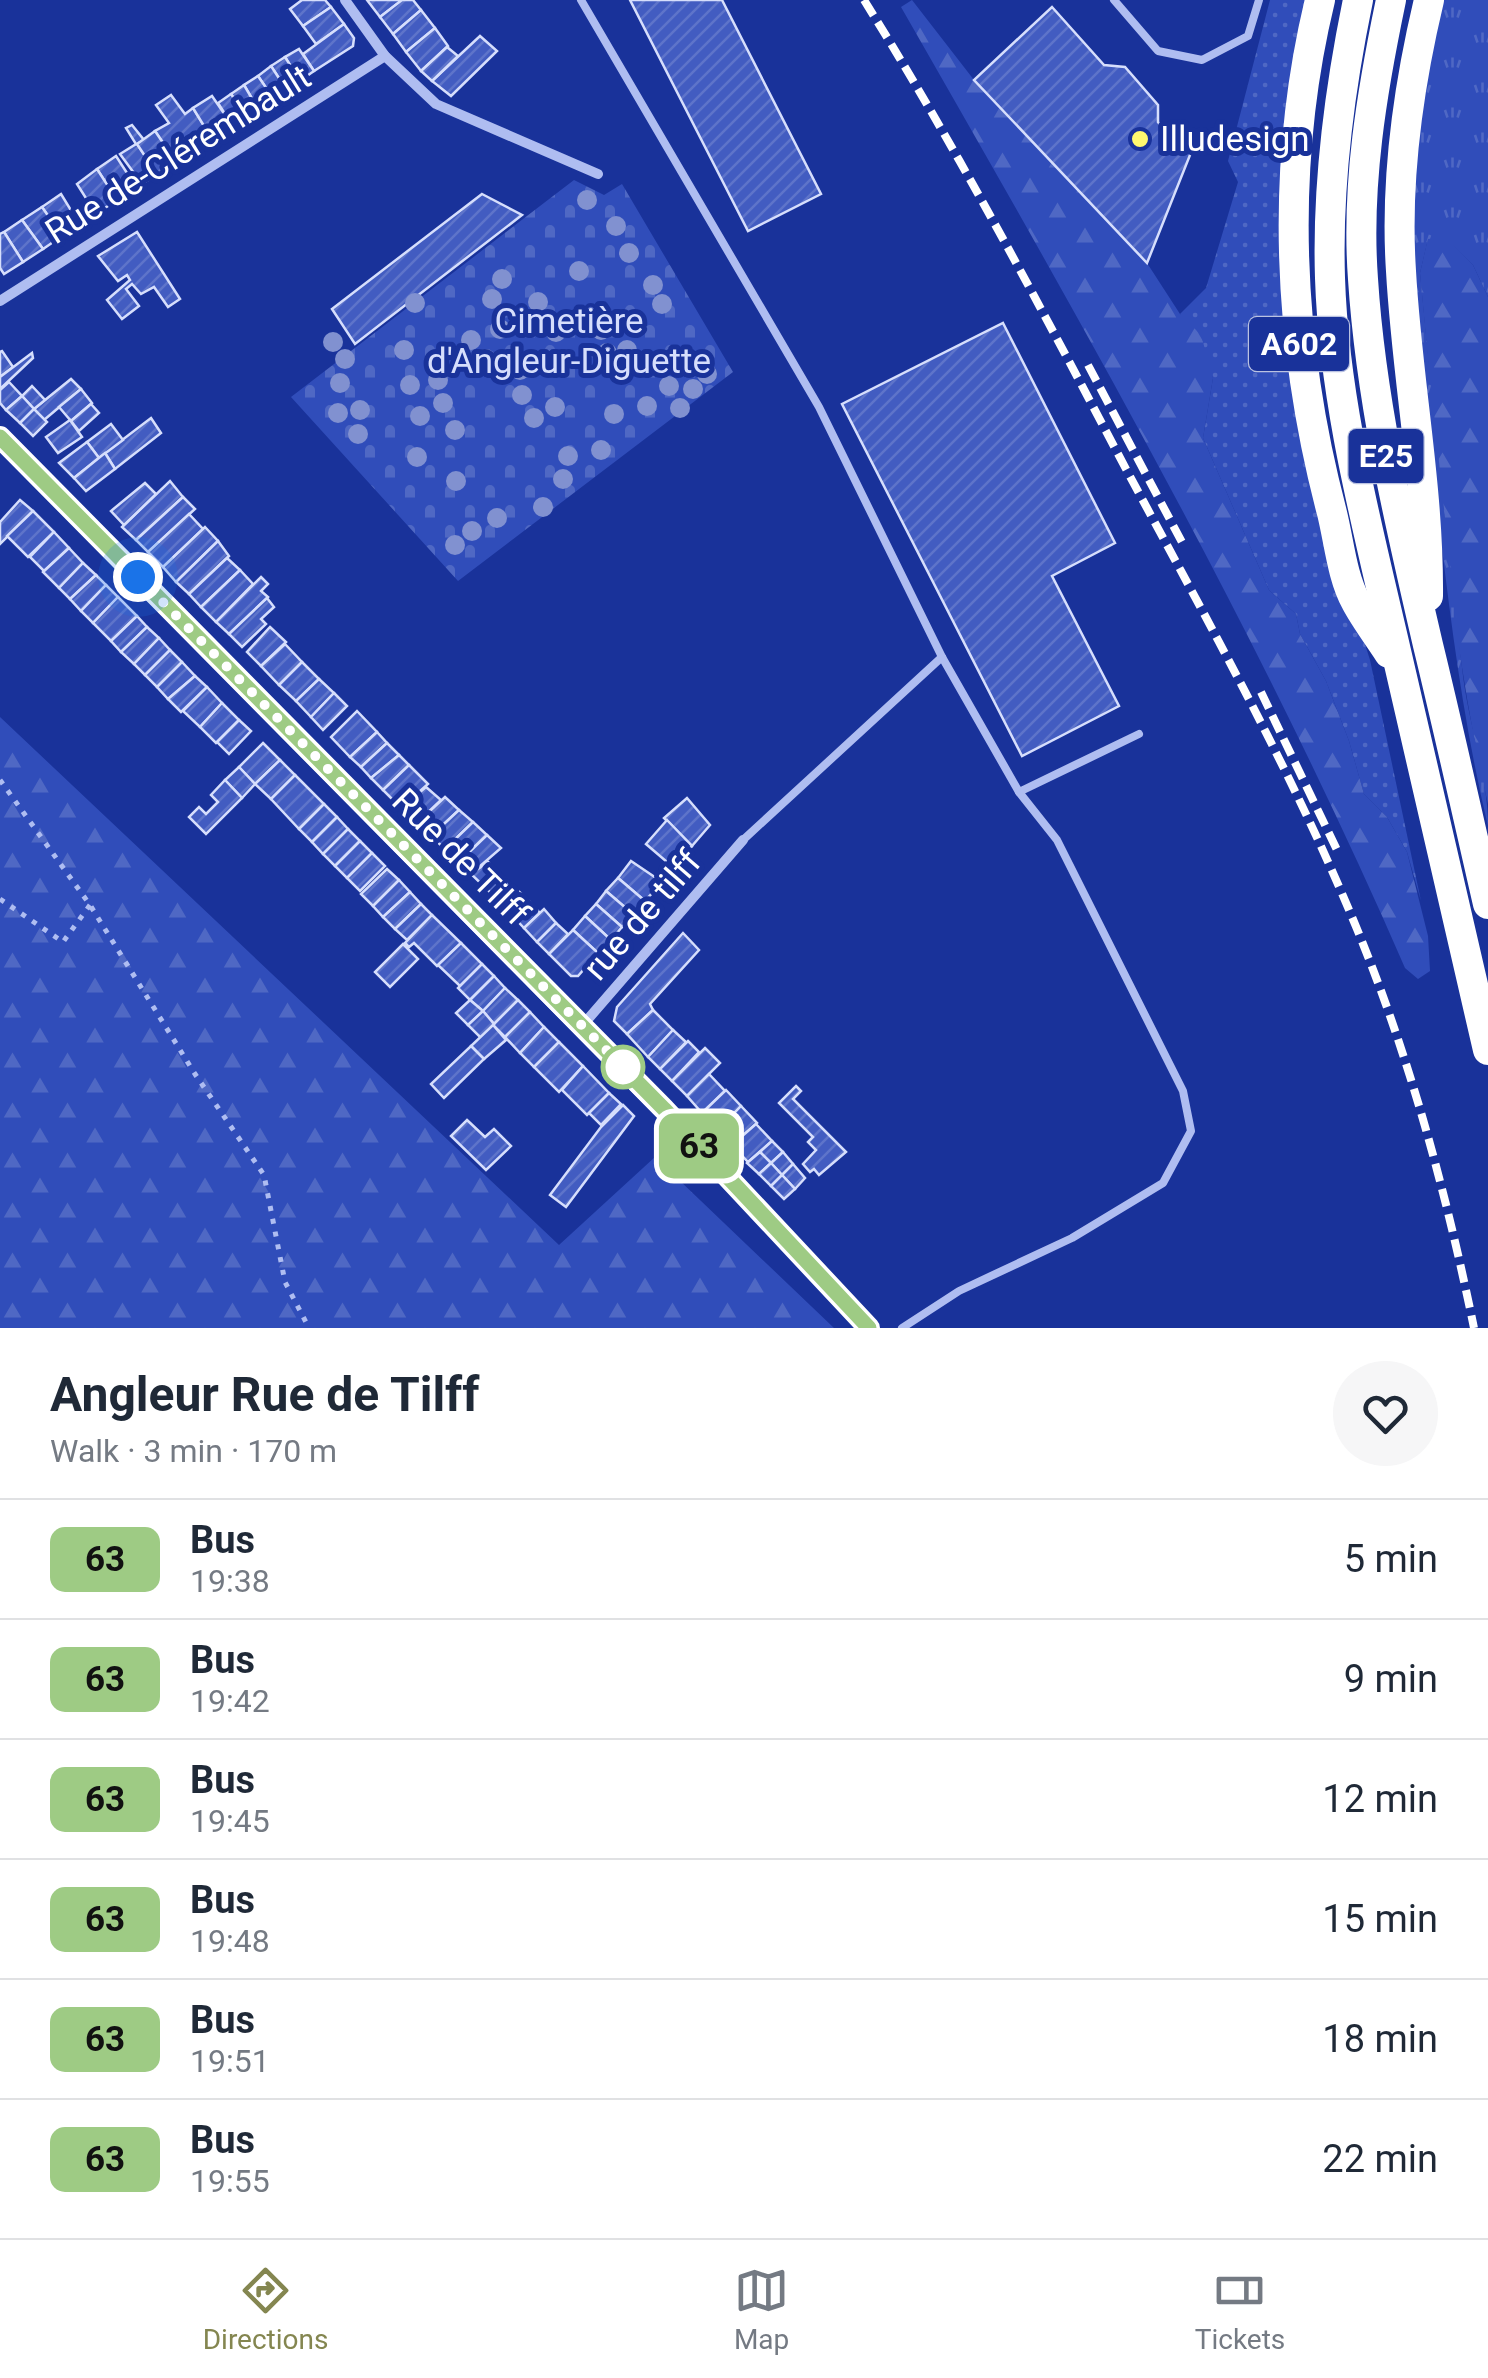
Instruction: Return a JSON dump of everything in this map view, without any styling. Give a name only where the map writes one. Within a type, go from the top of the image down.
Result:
[{"type":"highway","name":"A602","points":[[1320,0],[1297,143],[1292,254],[1302,378],[1320,470],[1354,599],[1401,670]]},
{"type":"highway","name":"E25","points":[[1358,0],[1341,82],[1332,168],[1330,279],[1340,374],[1372,550],[1488,1050]]},
{"type":"highway","name":"E25","points":[[1391,0],[1373,84],[1364,170],[1362,276],[1383,439],[1488,904]]},
{"type":"highway","points":[[1428,644],[1428,540],[1400,270],[1400,233],[1406,117],[1429,0]]},
{"type":"main road","name":"Rue de Tilff","points":[[0,437],[582,1026],[870,1328]]},
{"type":"street","points":[[346,0],[385,56],[436,104],[598,174]]},
{"type":"street","name":"Rue de-Clérembault","points":[[0,300],[385,56]]},
{"type":"street","name":"rue de tilff","points":[[582,1026],[743,840]]},
{"type":"lane","points":[[581,0],[818,406],[942,657],[1019,792],[1056,840],[1183,1091],[1191,1131],[1163,1184],[1072,1238],[959,1290],[902,1328]]},
{"type":"lane","points":[[1114,0],[1158,51],[1202,60],[1248,36],[1259,0]]},
{"type":"lane","points":[[743,840],[942,657]]},
{"type":"lane","points":[[1019,792],[1139,734]]},
{"type":"path","points":[[0,780],[90,905],[194,1074],[264,1175],[285,1282],[309,1328]]},
{"type":"path","points":[[0,899],[62,942],[90,905]]},
{"type":"green space","points":[[912,0],[974,80],[1147,263],[1180,314],[1201,335],[1213,378],[1203,438],[1269,590],[1296,614],[1300,634],[1326,681],[1349,741],[1364,794],[1387,817],[1407,852],[1428,936],[1430,971],[1418,979],[1405,968],[1230,601],[901,7]]},
{"type":"green space","points":[[1270,0],[1314,0],[1288,184],[1330,534],[1370,660],[1421,901],[1407,852],[1387,817],[1364,794],[1349,741],[1326,681],[1300,634],[1296,614],[1269,590],[1203,438],[1213,378],[1180,314],[1206,288],[1238,182],[1228,161]]},
{"type":"green space","points":[[1442,0],[1488,0],[1488,297],[1473,265],[1445,237],[1428,239],[1420,273],[1463,676],[1485,788],[1488,826],[1457,663],[1414,316],[1411,237],[1415,157],[1425,77]]},
{"type":"green space","name":"Cimetière d'Angleur-Diguette","points":[[574,180],[604,195],[622,184],[733,372],[458,581],[291,397]]},
{"type":"green space","points":[[1445,236],[1473,265],[1488,297],[1488,804],[1453,606],[1420,273],[1428,238]]},
{"type":"green space","points":[[0,717],[559,1245],[655,1157],[834,1328],[0,1328]]},
{"type":"building","points":[[302,0],[325,0],[331,7],[303,26],[290,9]]},
{"type":"building","points":[[367,0],[402,0],[380,17]]},
{"type":"building","points":[[402,0],[413,0],[421,10],[393,34],[380,17]]},
{"type":"building","points":[[630,0],[722,0],[821,194],[748,231]]},
{"type":"building","points":[[331,7],[344,24],[316,44],[303,26]]},
{"type":"building","points":[[1052,7],[1104,65],[1125,67],[1158,105],[1158,122],[1180,149],[1189,143],[1194,145],[1147,263],[974,80]]},
{"type":"building","points":[[421,10],[435,28],[406,52],[393,34]]},
{"type":"building","points":[[344,24],[354,38],[353,46],[314,71],[303,54]]},
{"type":"building","points":[[435,28],[448,46],[421,71],[406,52]]},
{"type":"building","points":[[480,36],[497,51],[451,96],[432,81]]},
{"type":"building","points":[[447,47],[458,56],[432,81],[421,71]]},
{"type":"building","points":[[299,49],[314,71],[300,81],[285,57]]},
{"type":"building","points":[[285,57],[300,81],[286,89],[271,66]]},
{"type":"building","points":[[271,66],[286,89],[273,98],[258,76]]},
{"type":"building","points":[[258,76],[273,98],[258,109],[244,85]]},
{"type":"building","points":[[244,85],[258,109],[246,116],[231,94]]},
{"type":"building","points":[[231,94],[246,116],[232,125],[218,103]]},
{"type":"building","points":[[171,95],[185,114],[193,108],[212,139],[176,162],[155,131],[169,123],[156,105]]},
{"type":"building","points":[[212,96],[232,125],[212,139],[193,108]]},
{"type":"building","points":[[132,125],[144,140],[137,144],[157,174],[142,184],[120,154],[136,144],[126,128]]},
{"type":"building","points":[[155,131],[176,162],[157,174],[137,144]]},
{"type":"building","points":[[116,156],[136,187],[117,200],[97,169]]},
{"type":"building","points":[[97,169],[117,200],[96,214],[77,184]]},
{"type":"building","points":[[61,194],[80,225],[62,236],[42,207]]},
{"type":"building","points":[[482,194],[522,215],[355,344],[332,309]]},
{"type":"building","points":[[42,207],[62,236],[43,249],[22,220]]},
{"type":"building","points":[[22,220],[43,249],[23,262],[4,232]]},
{"type":"building","points":[[4,232],[23,262],[4,274],[0,268],[0,234]]},
{"type":"building","points":[[137,232],[180,299],[168,307],[154,287],[141,294],[132,284],[126,289],[139,306],[122,319],[107,300],[130,280],[127,275],[118,281],[98,256]]},
{"type":"building","points":[[1003,323],[1115,543],[1052,576],[1119,706],[1022,756],[842,404]]},
{"type":"building","points":[[0,352],[13,367],[0,377]]},
{"type":"building","points":[[32,353],[33,358],[0,389],[0,377]]},
{"type":"building","points":[[71,379],[81,389],[44,420],[34,409]]},
{"type":"building","points":[[9,382],[22,396],[6,410],[0,403],[0,390]]},
{"type":"building","points":[[32,386],[45,400],[34,409],[22,396]]},
{"type":"building","points":[[81,389],[92,403],[71,421],[59,407]]},
{"type":"building","points":[[22,396],[34,409],[20,423],[6,410]]},
{"type":"building","points":[[91,404],[99,413],[79,431],[71,421]]},
{"type":"building","points":[[34,409],[47,422],[33,436],[20,423]]},
{"type":"building","points":[[151,418],[161,433],[115,469],[105,453]]},
{"type":"building","points":[[70,420],[82,437],[58,453],[46,437]]},
{"type":"building","points":[[111,424],[123,440],[99,458],[87,442]]},
{"type":"building","points":[[87,442],[99,458],[74,478],[59,463]]},
{"type":"building","points":[[105,453],[115,469],[86,491],[74,478]]},
{"type":"building","points":[[170,481],[183,497],[136,540],[122,527]]},
{"type":"building","points":[[145,483],[156,494],[124,525],[111,511]]},
{"type":"building","points":[[183,497],[195,509],[148,552],[136,540]]},
{"type":"building","points":[[20,500],[33,511],[0,544],[0,522]]},
{"type":"building","points":[[33,511],[54,532],[28,557],[7,536]]},
{"type":"building","points":[[189,514],[203,529],[163,567],[148,552]]},
{"type":"building","points":[[205,527],[218,541],[176,582],[163,567]]},
{"type":"building","points":[[54,532],[69,548],[44,571],[30,557]]},
{"type":"building","points":[[218,541],[229,556],[189,594],[176,582]]},
{"type":"building","points":[[69,548],[83,563],[59,588],[43,572]]},
{"type":"building","points":[[227,558],[240,570],[201,607],[189,594]]},
{"type":"building","points":[[83,563],[96,575],[70,599],[59,588]]},
{"type":"building","points":[[240,570],[253,584],[216,622],[201,607]]},
{"type":"building","points":[[96,575],[106,585],[81,611],[70,599]]},
{"type":"building","points":[[261,577],[268,584],[261,591],[268,597],[229,634],[216,622]]},
{"type":"building","points":[[106,585],[118,597],[93,623],[81,611]]},
{"type":"building","points":[[118,597],[137,616],[111,641],[93,623]]},
{"type":"building","points":[[267,598],[274,607],[261,619],[266,624],[242,647],[229,634]]},
{"type":"building","points":[[137,616],[147,627],[121,652],[111,641]]},
{"type":"building","points":[[147,627],[159,638],[134,664],[121,652]]},
{"type":"building","points":[[270,627],[286,642],[261,666],[247,652]]},
{"type":"building","points":[[159,638],[170,650],[145,675],[134,664]]},
{"type":"building","points":[[285,644],[302,662],[279,685],[261,666]]},
{"type":"building","points":[[170,650],[182,662],[157,687],[145,675]]},
{"type":"building","points":[[182,662],[195,676],[168,699],[157,687]]},
{"type":"building","points":[[302,662],[319,679],[296,701],[279,685]]},
{"type":"building","points":[[195,676],[207,687],[181,712],[168,699]]},
{"type":"building","points":[[319,679],[334,693],[311,717],[296,701]]},
{"type":"building","points":[[207,687],[222,703],[200,727],[183,711]]},
{"type":"building","points":[[334,693],[347,706],[323,730],[311,717]]},
{"type":"building","points":[[222,703],[239,720],[216,743],[200,727]]},
{"type":"building","points":[[357,711],[377,732],[350,757],[331,737]]},
{"type":"building","points":[[239,720],[251,731],[229,754],[217,742]]},
{"type":"building","points":[[377,732],[387,743],[361,767],[350,757]]},
{"type":"building","points":[[263,743],[280,760],[255,784],[239,767]]},
{"type":"building","points":[[387,743],[399,755],[371,778],[361,767]]},
{"type":"building","points":[[399,755],[409,765],[383,790],[371,778]]},
{"type":"building","points":[[280,760],[295,775],[271,799],[255,784]]},
{"type":"building","points":[[409,765],[428,784],[401,808],[383,790]]},
{"type":"building","points":[[239,767],[255,784],[242,798],[225,780]]},
{"type":"building","points":[[295,775],[324,804],[299,829],[271,799]]},
{"type":"building","points":[[225,780],[242,798],[206,834],[189,817],[199,807],[206,814],[218,802],[211,795]]},
{"type":"building","points":[[426,787],[441,800],[417,823],[401,808]]},
{"type":"building","points":[[445,797],[459,810],[431,836],[417,823]]},
{"type":"building","points":[[687,798],[710,825],[692,846],[664,818]]},
{"type":"building","points":[[324,804],[337,817],[312,842],[299,829]]},
{"type":"building","points":[[459,810],[473,822],[445,849],[431,836]]},
{"type":"building","points":[[337,817],[348,829],[323,854],[312,842]]},
{"type":"building","points":[[667,820],[692,846],[674,868],[646,844]]},
{"type":"building","points":[[473,822],[487,835],[459,862],[445,849]]},
{"type":"building","points":[[348,829],[360,841],[335,866],[323,854]]},
{"type":"building","points":[[487,835],[501,848],[471,874],[459,862]]},
{"type":"building","points":[[360,841],[372,853],[347,878],[335,866]]},
{"type":"building","points":[[372,853],[385,866],[360,891],[347,878]]},
{"type":"building","points":[[631,861],[662,882],[645,901],[618,878]]},
{"type":"building","points":[[488,862],[510,884],[495,897],[471,874]]},
{"type":"building","points":[[387,869],[399,880],[373,906],[361,894]]},
{"type":"building","points":[[618,878],[645,901],[634,915],[606,891]]},
{"type":"building","points":[[399,880],[410,892],[383,917],[373,906]]},
{"type":"building","points":[[514,887],[526,898],[510,913],[499,901]]},
{"type":"building","points":[[606,891],[634,915],[622,927],[596,904]]},
{"type":"building","points":[[410,892],[421,904],[395,929],[383,917]]},
{"type":"building","points":[[526,898],[540,913],[524,928],[510,913]]},
{"type":"building","points":[[421,904],[432,915],[407,940],[395,929]]},
{"type":"building","points":[[596,904],[622,927],[611,940],[585,916]]},
{"type":"building","points":[[544,909],[556,923],[537,942],[524,928]]},
{"type":"building","points":[[432,915],[461,943],[437,966],[414,943],[409,947],[405,943]]},
{"type":"building","points":[[585,916],[611,940],[598,953],[573,930]]},
{"type":"building","points":[[556,923],[568,934],[549,954],[537,942]]},
{"type":"building","points":[[573,930],[598,953],[578,976],[571,976],[549,954]]},
{"type":"building","points":[[683,933],[699,950],[650,1004],[653,1010],[627,1034],[614,1021],[617,1007]]},
{"type":"building","points":[[461,943],[482,964],[460,986],[438,965]]},
{"type":"building","points":[[403,944],[418,959],[390,987],[375,972]]},
{"type":"building","points":[[482,964],[494,976],[470,1000],[458,988]]},
{"type":"building","points":[[494,976],[505,988],[483,1011],[470,1000]]},
{"type":"building","points":[[505,988],[518,1000],[494,1024],[483,1011]]},
{"type":"building","points":[[470,1000],[483,1011],[468,1025],[456,1013]]},
{"type":"building","points":[[518,1000],[530,1012],[505,1037],[493,1025]]},
{"type":"building","points":[[653,1010],[673,1030],[648,1057],[627,1034]]},
{"type":"building","points":[[483,1011],[494,1024],[481,1038],[468,1025]]},
{"type":"building","points":[[530,1012],[544,1027],[520,1053],[505,1037]]},
{"type":"building","points":[[493,1025],[506,1040],[484,1059],[471,1046]]},
{"type":"building","points":[[544,1027],[559,1042],[534,1067],[520,1053]]},
{"type":"building","points":[[673,1030],[686,1042],[660,1069],[648,1057]]},
{"type":"building","points":[[688,1041],[699,1052],[672,1081],[660,1069]]},
{"type":"building","points":[[559,1042],[583,1066],[559,1092],[534,1067]]},
{"type":"building","points":[[471,1046],[484,1059],[444,1098],[431,1084]]},
{"type":"building","points":[[705,1048],[720,1063],[687,1096],[672,1081]]},
{"type":"building","points":[[583,1066],[609,1093],[587,1115],[562,1090]]},
{"type":"building","points":[[709,1074],[725,1091],[702,1113],[687,1096]]},
{"type":"building","points":[[796,1086],[801,1091],[793,1099],[846,1152],[819,1175],[803,1164],[816,1150],[808,1142],[813,1137],[779,1103]]},
{"type":"building","points":[[726,1090],[741,1106],[718,1130],[702,1113]]},
{"type":"building","points":[[609,1093],[621,1104],[601,1125],[589,1113]]},
{"type":"building","points":[[623,1105],[634,1116],[566,1207],[550,1195],[601,1127]]},
{"type":"building","points":[[741,1106],[757,1123],[732,1145],[718,1130]]},
{"type":"building","points":[[467,1120],[485,1137],[494,1129],[511,1146],[486,1170],[451,1136]]},
{"type":"building","points":[[756,1124],[772,1141],[748,1162],[732,1145]]},
{"type":"building","points":[[772,1141],[783,1152],[771,1163],[760,1152]]},
{"type":"building","points":[[760,1152],[771,1163],[759,1174],[747,1163]]},
{"type":"building","points":[[783,1152],[793,1164],[782,1175],[771,1163]]},
{"type":"building","points":[[771,1163],[782,1175],[771,1186],[759,1174]]},
{"type":"building","points":[[793,1164],[805,1178],[795,1189],[782,1175]]},
{"type":"building","points":[[782,1175],[795,1189],[784,1199],[771,1186]]},
{"type":"railway","points":[[864,0],[1031,291],[1248,696],[1332,870],[1410,1076],[1439,1176],[1474,1328]]},
{"type":"railway","points":[[1088,365],[1184,546]]},
{"type":"railway","points":[[1261,692],[1337,850]]},
{"type":"bus line","name":"63","points":[[0,437],[664,1109],[869,1328]]},
{"type":"place","name":"Illudesign","points":[[1140,139]]},
{"type":"route","points":[[138,577],[623,1067]]}]
